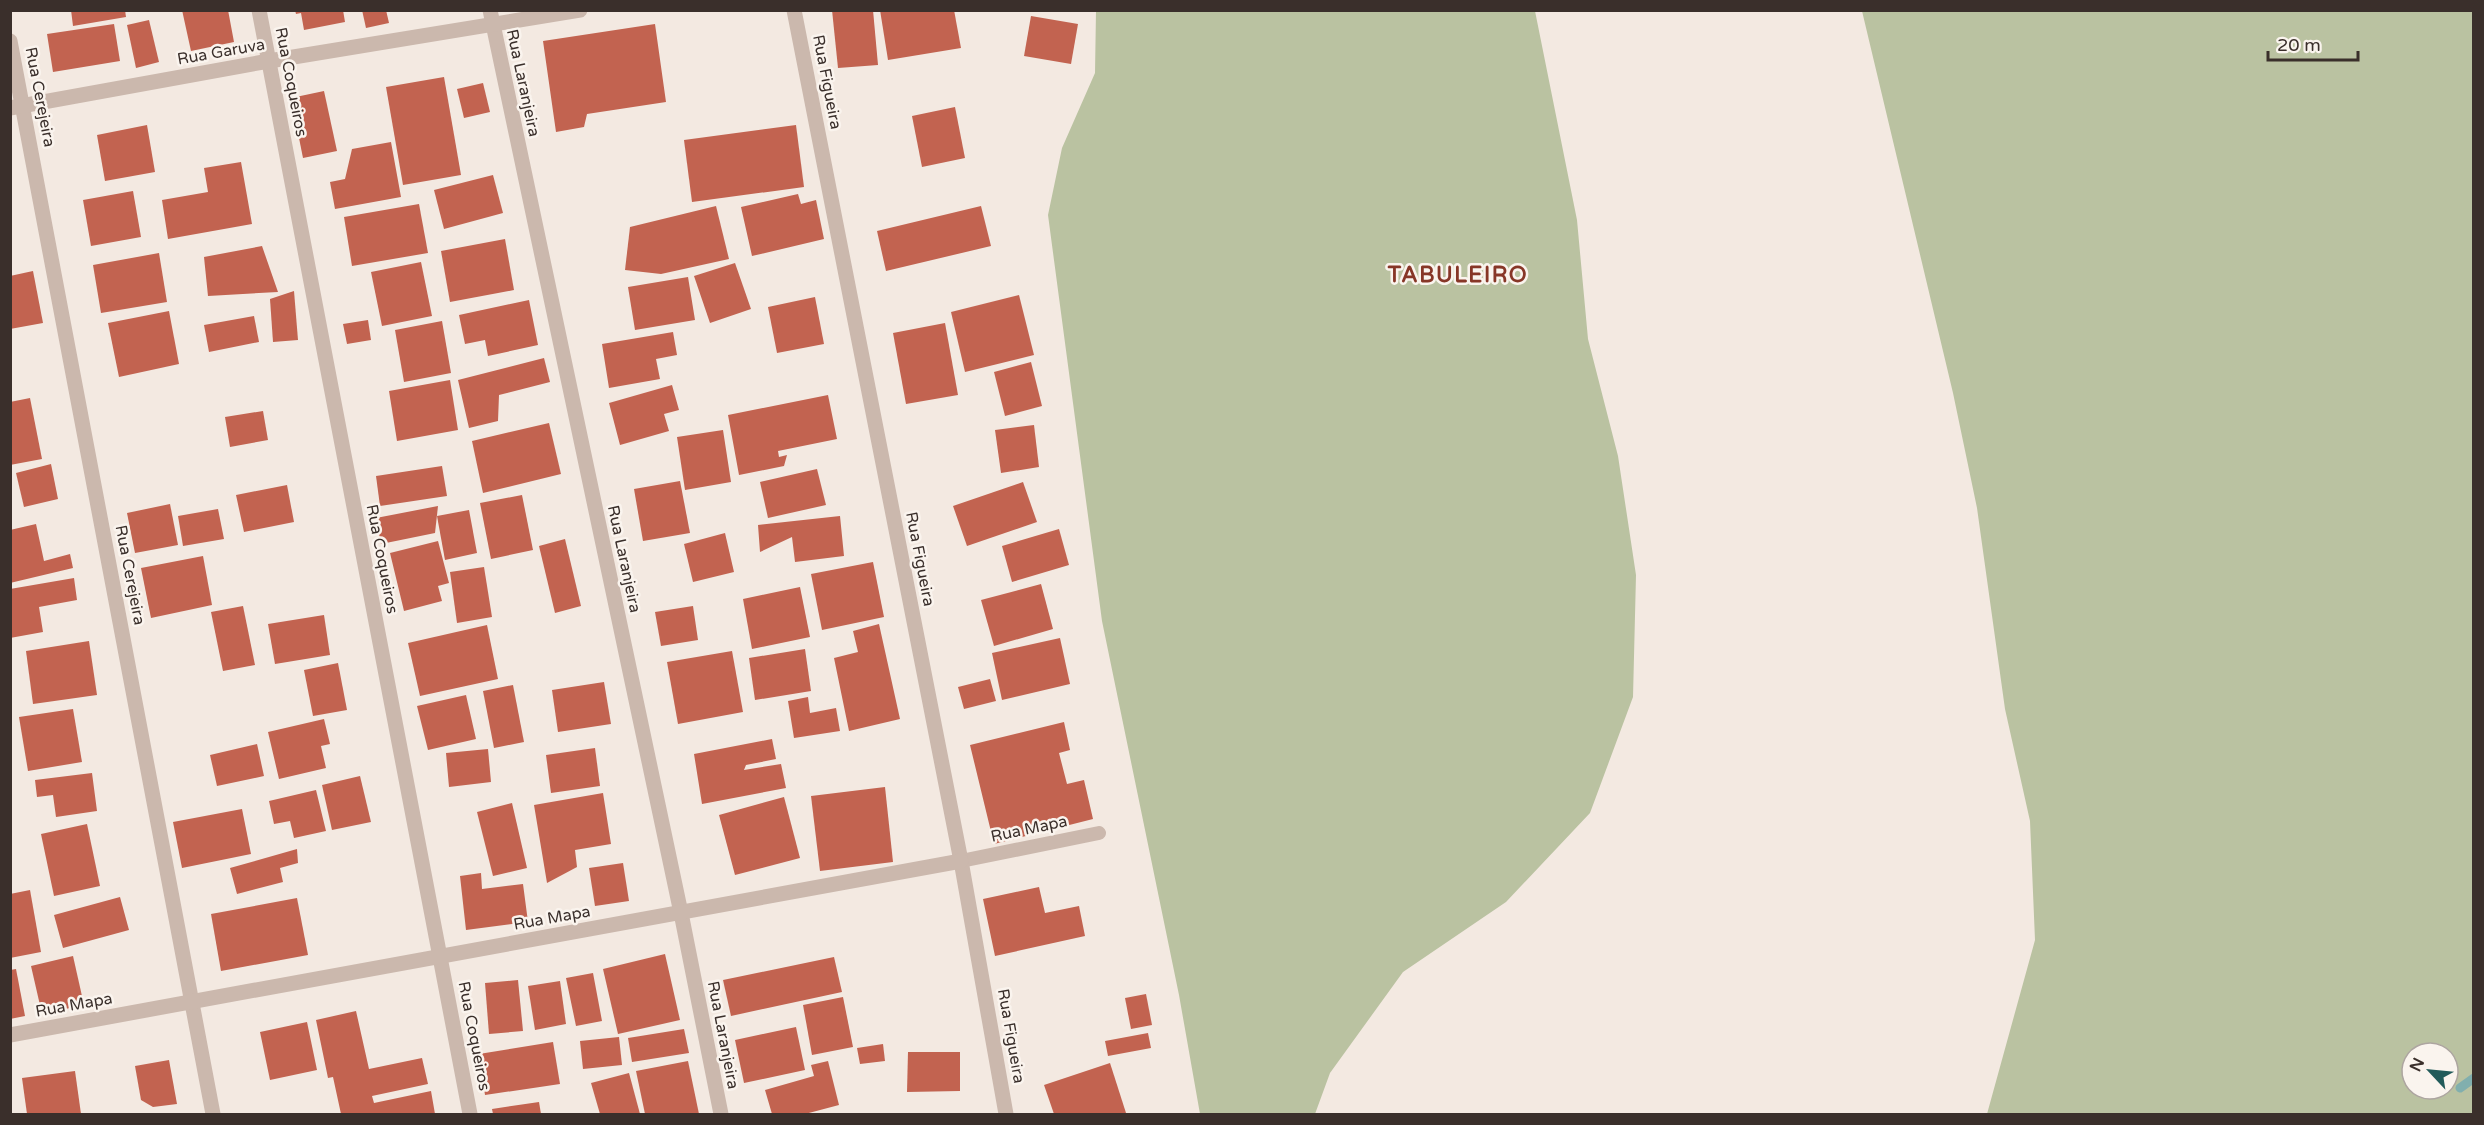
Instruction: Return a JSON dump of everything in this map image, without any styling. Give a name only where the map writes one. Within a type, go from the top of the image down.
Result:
[{"type":"street","name":"Rua Coqueiros","points":[[259,10],[470,1114]]},
{"type":"street","name":"Rua Laranjeira","points":[[490,10],[681,913],[721,1114]]},
{"type":"street","name":"Rua Garuva","points":[[17,107],[269,61],[493,27],[579,10]]},
{"type":"street","name":"Rua Figueira","points":[[794,10],[961,861],[1006,1114]]},
{"type":"street","name":"Rua Cerejeira","points":[[10,41],[17,107],[213,1114]]},
{"type":"street","name":"Rua Mapa","points":[[10,1035],[961,861]]},
{"type":"lane","name":"Rua Mapa","points":[[961,861],[1099,833]]},
{"type":"green space","points":[[1096,11],[1535,11],[1577,220],[1588,339],[1618,456],[1636,575],[1633,697],[1590,813],[1506,902],[1403,972],[1330,1073],[1315,1114],[1200,1114],[1179,995],[1102,621],[1048,215],[1062,148],[1095,73]]},
{"type":"green space","points":[[1862,11],[2473,11],[2473,1114],[1987,1114],[2035,940],[2030,821],[2005,709],[1977,508],[1953,393]]},
{"type":"building","points":[[71,10],[125,10],[126,17],[73,26]]},
{"type":"building","points":[[182,10],[228,10],[234,42],[191,51]]},
{"type":"building","points":[[295,10],[343,10],[345,22],[304,30],[301,13],[296,14]]},
{"type":"building","points":[[362,10],[386,10],[389,23],[366,28]]},
{"type":"building","points":[[832,10],[873,10],[878,65],[838,68]]},
{"type":"building","points":[[880,10],[954,10],[961,48],[888,60]]},
{"type":"building","points":[[1031,16],[1078,24],[1071,64],[1024,56]]},
{"type":"building","points":[[149,20],[159,62],[136,68],[127,25]]},
{"type":"building","points":[[114,24],[120,61],[53,72],[47,34]]},
{"type":"building","points":[[655,24],[666,102],[587,114],[584,127],[556,132],[543,41]]},
{"type":"building","points":[[444,77],[461,175],[403,185],[386,87]]},
{"type":"building","points":[[483,83],[490,112],[464,118],[457,89]]},
{"type":"building","points":[[324,91],[337,151],[303,158],[291,98]]},
{"type":"building","points":[[955,107],[965,158],[922,167],[912,116]]},
{"type":"building","points":[[147,125],[155,172],[105,181],[97,135]]},
{"type":"building","points":[[796,125],[804,187],[692,202],[684,140]]},
{"type":"building","points":[[391,142],[401,197],[335,209],[330,182],[345,179],[352,149]]},
{"type":"building","points":[[241,162],[252,224],[168,239],[162,200],[208,192],[204,168]]},
{"type":"building","points":[[493,175],[503,213],[444,229],[434,190]]},
{"type":"building","points":[[133,191],[141,237],[91,246],[83,200]]},
{"type":"building","points":[[798,194],[801,204],[816,200],[824,239],[752,256],[741,207]]},
{"type":"building","points":[[419,204],[428,253],[352,266],[344,217]]},
{"type":"building","points":[[716,206],[729,259],[661,274],[625,270],[630,227]]},
{"type":"building","points":[[981,206],[991,246],[886,271],[877,231]]},
{"type":"building","points":[[505,239],[514,290],[450,302],[441,251]]},
{"type":"building","points":[[262,246],[278,292],[208,296],[204,257]]},
{"type":"building","points":[[159,253],[167,302],[101,313],[93,265]]},
{"type":"building","points":[[421,262],[432,316],[382,326],[371,272]]},
{"type":"building","points":[[735,263],[751,309],[710,323],[694,276]]},
{"type":"building","points":[[33,271],[43,323],[10,329],[10,276]]},
{"type":"building","points":[[688,277],[695,320],[635,330],[628,287]]},
{"type":"building","points":[[294,291],[298,340],[273,342],[270,299]]},
{"type":"building","points":[[1019,295],[1034,355],[965,372],[951,312]]},
{"type":"building","points":[[815,297],[824,344],[777,353],[768,307]]},
{"type":"building","points":[[529,300],[538,345],[488,356],[485,340],[465,344],[459,315]]},
{"type":"building","points":[[169,311],[179,364],[119,377],[108,323]]},
{"type":"building","points":[[254,316],[259,342],[209,352],[204,325]]},
{"type":"building","points":[[368,320],[371,340],[347,344],[343,324]]},
{"type":"building","points":[[442,321],[451,373],[404,382],[395,330]]},
{"type":"building","points":[[945,323],[958,395],[906,404],[893,333]]},
{"type":"building","points":[[673,332],[677,355],[656,359],[660,379],[609,388],[602,344]]},
{"type":"building","points":[[544,358],[550,382],[499,395],[498,421],[469,428],[458,380]]},
{"type":"building","points":[[1031,362],[1042,406],[1005,416],[994,372]]},
{"type":"building","points":[[450,380],[458,430],[397,441],[389,391]]},
{"type":"building","points":[[672,385],[679,410],[664,414],[669,431],[620,445],[609,403]]},
{"type":"building","points":[[828,395],[837,439],[778,451],[779,457],[787,455],[784,466],[739,475],[728,415]]},
{"type":"building","points":[[30,398],[42,459],[10,465],[10,402]]},
{"type":"building","points":[[263,411],[268,440],[230,447],[225,417]]},
{"type":"building","points":[[549,423],[561,474],[483,493],[472,441]]},
{"type":"building","points":[[1034,425],[1039,467],[1001,473],[995,430]]},
{"type":"building","points":[[723,430],[731,482],[685,490],[677,437]]},
{"type":"building","points":[[51,464],[58,499],[24,507],[16,473]]},
{"type":"building","points":[[442,466],[447,496],[380,506],[376,476]]},
{"type":"building","points":[[817,469],[826,505],[768,518],[760,482]]},
{"type":"building","points":[[680,481],[690,533],[643,541],[634,489]]},
{"type":"building","points":[[1023,482],[1037,522],[967,546],[953,506]]},
{"type":"building","points":[[287,485],[294,522],[244,532],[236,495]]},
{"type":"building","points":[[522,495],[533,550],[491,559],[480,503]]},
{"type":"building","points":[[170,504],[178,545],[135,553],[127,513]]},
{"type":"building","points":[[438,506],[435,533],[381,544],[376,518]]},
{"type":"building","points":[[218,509],[224,539],[183,546],[178,516]]},
{"type":"building","points":[[469,510],[477,553],[445,560],[437,516]]},
{"type":"building","points":[[840,516],[844,556],[795,562],[792,537],[760,552],[758,525]]},
{"type":"building","points":[[36,524],[44,561],[70,554],[73,568],[10,583],[10,530]]},
{"type":"building","points":[[1059,529],[1069,565],[1012,582],[1002,546]]},
{"type":"building","points":[[725,533],[734,572],[693,582],[684,544]]},
{"type":"building","points":[[565,539],[581,606],[555,613],[539,546]]},
{"type":"building","points":[[438,541],[449,583],[438,586],[442,601],[404,611],[390,553]]},
{"type":"building","points":[[203,556],[212,605],[151,618],[141,568]]},
{"type":"building","points":[[873,562],[884,617],[822,630],[811,574]]},
{"type":"building","points":[[484,567],[492,617],[457,623],[450,572]]},
{"type":"building","points":[[74,578],[77,600],[39,607],[43,632],[10,638],[10,589]]},
{"type":"building","points":[[1041,584],[1053,629],[994,646],[981,600]]},
{"type":"building","points":[[800,587],[810,637],[752,649],[743,599]]},
{"type":"building","points":[[243,606],[255,665],[223,671],[211,612]]},
{"type":"building","points":[[693,606],[698,640],[661,646],[655,612]]},
{"type":"building","points":[[324,615],[330,655],[275,664],[268,624]]},
{"type":"building","points":[[879,624],[900,719],[849,731],[834,658],[858,652],[853,631]]},
{"type":"building","points":[[487,625],[498,679],[420,696],[408,643]]},
{"type":"building","points":[[1060,638],[1070,684],[1002,700],[992,653]]},
{"type":"building","points":[[89,641],[97,695],[33,704],[26,651]]},
{"type":"building","points":[[805,649],[811,691],[755,700],[749,658]]},
{"type":"building","points":[[732,651],[743,712],[678,724],[667,662]]},
{"type":"building","points":[[338,663],[347,710],[313,716],[304,670]]},
{"type":"building","points":[[990,679],[996,701],[964,709],[958,687]]},
{"type":"building","points":[[604,682],[611,724],[558,732],[552,690]]},
{"type":"building","points":[[513,685],[524,742],[494,748],[483,691]]},
{"type":"building","points":[[466,695],[476,739],[428,750],[417,706]]},
{"type":"building","points":[[808,697],[810,713],[836,708],[840,731],[794,738],[788,701]]},
{"type":"building","points":[[73,709],[82,762],[28,771],[19,717]]},
{"type":"building","points":[[324,719],[330,744],[321,746],[326,768],[279,779],[268,732]]},
{"type":"building","points":[[1064,722],[1070,750],[1059,753],[1067,784],[1084,780],[1093,819],[994,844],[970,745]]},
{"type":"building","points":[[772,739],[776,759],[746,765],[744,770],[781,764],[786,788],[702,804],[694,754]]},
{"type":"building","points":[[257,744],[264,776],[217,786],[210,755]]},
{"type":"building","points":[[595,748],[600,786],[551,793],[546,755]]},
{"type":"building","points":[[488,749],[491,782],[449,787],[446,753]]},
{"type":"building","points":[[92,773],[97,811],[56,817],[53,795],[37,797],[35,780]]},
{"type":"building","points":[[360,776],[371,822],[332,830],[322,785]]},
{"type":"building","points":[[885,787],[893,862],[820,871],[811,796]]},
{"type":"building","points":[[316,790],[326,831],[294,838],[290,821],[274,824],[269,801]]},
{"type":"building","points":[[603,793],[611,844],[575,850],[577,867],[547,883],[534,805]]},
{"type":"building","points":[[784,797],[800,858],[735,875],[719,815]]},
{"type":"building","points":[[512,803],[527,868],[493,876],[477,812]]},
{"type":"building","points":[[242,809],[251,854],[182,868],[173,822]]},
{"type":"building","points":[[87,824],[100,886],[54,896],[41,834]]},
{"type":"building","points":[[297,849],[298,863],[280,868],[283,882],[237,894],[230,868]]},
{"type":"building","points":[[623,863],[629,901],[595,906],[589,868]]},
{"type":"building","points":[[481,873],[482,889],[523,884],[528,922],[466,930],[460,876]]},
{"type":"building","points":[[1039,887],[1045,913],[1079,906],[1085,936],[995,956],[983,899]]},
{"type":"building","points":[[30,890],[41,952],[10,958],[10,894]]},
{"type":"building","points":[[120,897],[129,930],[63,948],[54,915]]},
{"type":"building","points":[[297,898],[308,955],[221,971],[211,914]]},
{"type":"building","points":[[665,954],[680,1020],[618,1034],[603,969]]},
{"type":"building","points":[[73,956],[84,1005],[42,1014],[31,966]]},
{"type":"building","points":[[834,957],[842,992],[731,1016],[723,980]]},
{"type":"building","points":[[16,969],[25,1016],[10,1019],[10,970]]},
{"type":"building","points":[[593,973],[602,1021],[576,1026],[566,978]]},
{"type":"building","points":[[518,980],[523,1031],[489,1034],[485,983]]},
{"type":"building","points":[[560,981],[566,1024],[535,1030],[528,986]]},
{"type":"building","points":[[1146,994],[1152,1025],[1131,1029],[1125,998]]},
{"type":"building","points":[[843,997],[853,1047],[812,1055],[803,1005]]},
{"type":"building","points":[[356,1011],[369,1069],[422,1058],[428,1084],[372,1096],[374,1103],[431,1091],[435,1114],[341,1114],[333,1077],[328,1078],[316,1020]]},
{"type":"building","points":[[307,1022],[317,1070],[270,1080],[260,1032]]},
{"type":"building","points":[[796,1027],[805,1070],[744,1083],[735,1040]]},
{"type":"building","points":[[684,1029],[689,1053],[632,1062],[628,1038]]},
{"type":"building","points":[[1148,1033],[1151,1048],[1108,1056],[1105,1041]]},
{"type":"building","points":[[619,1037],[622,1065],[583,1069],[580,1041]]},
{"type":"building","points":[[553,1042],[560,1084],[485,1095],[479,1054]]},
{"type":"building","points":[[883,1044],[885,1061],[860,1064],[857,1048]]},
{"type":"building","points":[[908,1052],[960,1052],[960,1091],[907,1092]]},
{"type":"building","points":[[169,1060],[177,1104],[153,1107],[141,1100],[135,1066]]},
{"type":"building","points":[[688,1061],[699,1114],[645,1114],[636,1071]]},
{"type":"building","points":[[828,1061],[839,1105],[805,1114],[772,1114],[765,1090],[814,1076],[811,1065]]},
{"type":"building","points":[[1110,1063],[1126,1113],[1054,1114],[1044,1085]]},
{"type":"building","points":[[75,1071],[81,1114],[27,1114],[22,1078]]},
{"type":"building","points":[[629,1073],[640,1114],[600,1114],[591,1083]]},
{"type":"building","points":[[539,1102],[541,1114],[493,1114],[492,1109]]},
{"type":"waterway","points":[[2460,1088],[2474,1078]]},
{"type":"district","name":"TABULEIRO","points":[[1458,275]]}]
